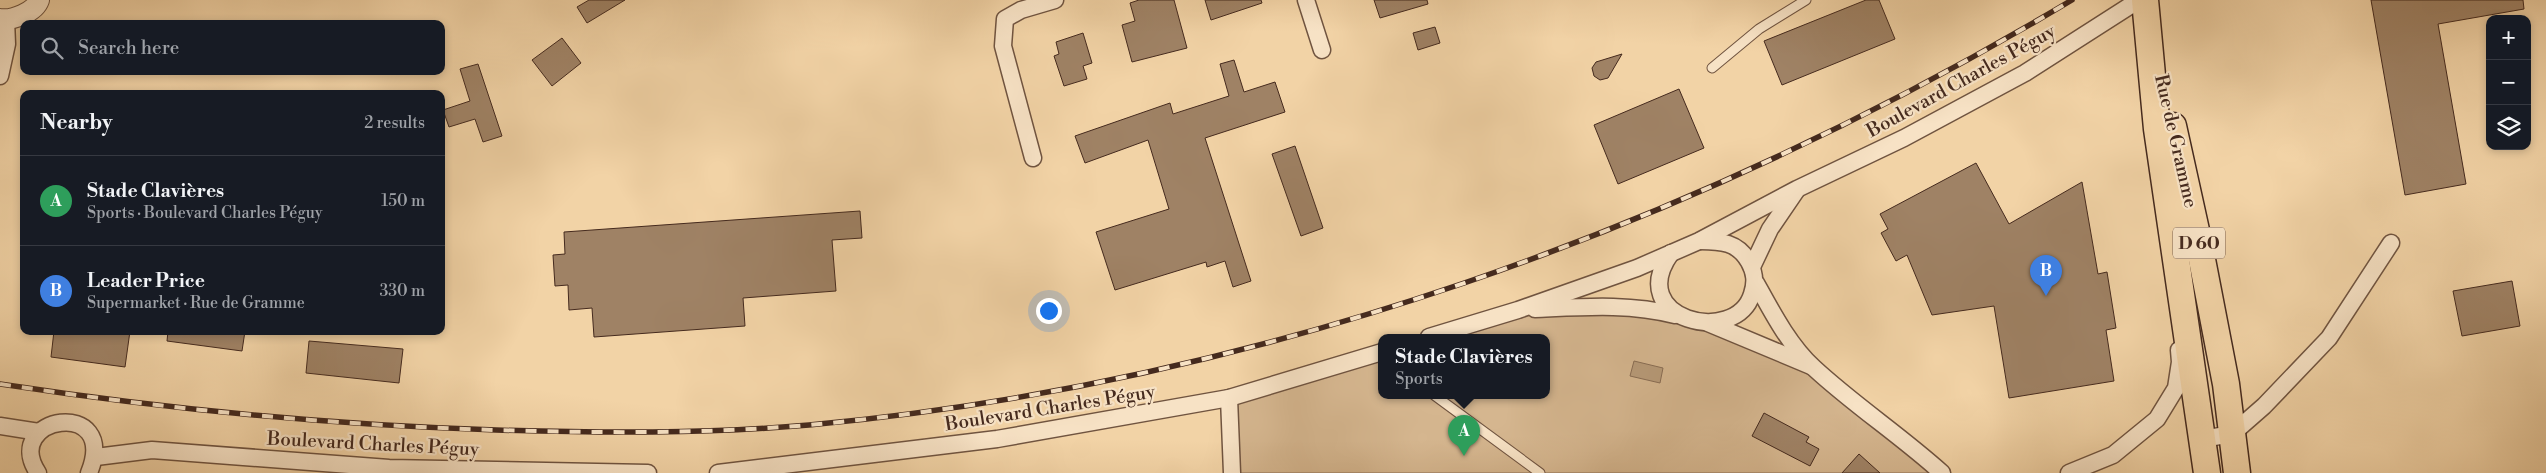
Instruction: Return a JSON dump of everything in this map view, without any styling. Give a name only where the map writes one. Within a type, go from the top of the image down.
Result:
[{"type":"main road","name":"Rue de Gramme","points":[[2144,5],[2157,129],[2207,473]]},
{"type":"main road","name":"Rue de Gramme","points":[[2144,5],[2201,253],[2226,384],[2237,473]]},
{"type":"street","points":[[0,76],[7,44],[3,20],[22,15],[38,4],[39,0]]},
{"type":"street","points":[[1033,158],[1003,46],[1005,20],[1021,10],[1055,0]]},
{"type":"street","points":[[1306,0],[1322,50]]},
{"type":"street","name":"Boulevard Charles Péguy","points":[[1699,241],[1797,189],[1904,138],[2025,73],[2144,5]]},
{"type":"street","points":[[2069,473],[2113,455],[2157,419],[2176,388],[2180,362],[2157,129]]},
{"type":"street","points":[[1708,324],[1741,313],[1750,299],[1754,275],[1770,229],[1797,189]]},
{"type":"street","points":[[1439,334],[1518,310],[1699,241],[1718,241],[1735,245],[1744,254],[1779,324],[1813,367],[1943,471]]},
{"type":"street","points":[[2202,439],[2232,434],[2264,406],[2329,338],[2391,243]]},
{"type":"street","points":[[1671,253],[1662,265],[1658,280],[1661,300],[1683,317]]},
{"type":"street","points":[[1518,310],[1606,306],[1653,309],[1708,324],[1813,367]]},
{"type":"street","name":"Boulevard Charles Péguy","points":[[718,473],[997,439],[1229,398],[1378,354]]},
{"type":"street","points":[[1229,398],[1232,473]]},
{"type":"street","points":[[38,473],[30,454],[33,442],[39,432],[53,423],[69,421],[84,428],[94,441],[96,457],[89,473]]},
{"type":"street","points":[[0,426],[39,432]]},
{"type":"street","name":"Boulevard Charles Péguy","points":[[96,457],[152,450],[389,468],[648,473]]},
{"type":"lane","points":[[1712,68],[1759,29],[1806,0]]},
{"type":"lane","points":[[1439,399],[1540,473]]},
{"type":"shaded area","points":[[1641,308],[1813,367],[1941,473],[1232,473],[1229,398],[1378,353],[1378,399],[1550,399],[1550,334],[1439,334],[1518,310]]},
{"type":"shaded area","points":[[1634,361],[1663,368],[1660,383],[1630,376]]},
{"type":"building","points":[[589,0],[625,0],[587,23],[577,7]]},
{"type":"building","points":[[1139,0],[1174,0],[1187,48],[1132,62],[1122,25],[1135,21],[1130,3]]},
{"type":"building","points":[[1205,0],[1261,0],[1262,3],[1211,20]]},
{"type":"building","points":[[1374,0],[1427,0],[1428,4],[1380,18]]},
{"type":"building","points":[[1866,0],[1879,0],[1895,39],[1782,85],[1764,41]]},
{"type":"building","points":[[2371,0],[2523,0],[2524,9],[2438,24],[2466,184],[2405,195]]},
{"type":"building","points":[[1435,27],[1440,43],[1418,50],[1413,33]]},
{"type":"building","points":[[1083,33],[1092,63],[1083,66],[1087,79],[1064,86],[1054,56],[1059,54],[1056,42]]},
{"type":"building","points":[[562,38],[581,63],[552,86],[532,60]]},
{"type":"building","points":[[1622,54],[1608,78],[1600,80],[1594,76],[1592,68],[1596,62]]},
{"type":"building","points":[[1234,60],[1244,92],[1275,82],[1285,112],[1205,138],[1251,281],[1233,287],[1225,261],[1207,267],[1206,262],[1115,290],[1096,232],[1169,209],[1148,140],[1085,163],[1075,136],[1170,103],[1173,114],[1229,96],[1220,64]]},
{"type":"building","points":[[478,64],[502,136],[483,142],[475,119],[449,127],[445,109],[470,101],[460,69]]},
{"type":"building","points":[[1679,89],[1704,148],[1618,184],[1594,125]]},
{"type":"building","points":[[1295,146],[1323,228],[1301,236],[1272,154]]},
{"type":"building","points":[[1976,163],[2009,224],[2082,182],[2098,274],[2107,272],[2116,328],[2106,330],[2114,381],[2009,398],[1994,306],[1932,315],[1907,255],[1896,261],[1881,233],[1888,229],[1880,214]]},
{"type":"building","points":[[860,211],[862,238],[832,240],[836,291],[743,298],[745,326],[594,337],[592,308],[569,310],[568,285],[555,286],[553,255],[565,254],[564,232]]},
{"type":"building","points":[[2512,281],[2520,326],[2462,336],[2453,291]]},
{"type":"building","points":[[54,335],[129,335],[125,367],[51,357]]},
{"type":"building","points":[[168,335],[244,335],[242,351],[167,341]]},
{"type":"building","points":[[309,341],[403,349],[399,383],[306,373]]},
{"type":"building","points":[[1764,413],[1809,437],[1806,442],[1819,449],[1810,466],[1752,436]]},
{"type":"building","points":[[1859,454],[1880,473],[1842,473]]},
{"type":"railway","points":[[0,384],[124,401],[309,420],[434,428],[652,432],[731,430],[809,425],[976,404],[1141,374],[1304,333],[1464,283],[1622,224],[1776,157],[1926,82],[2072,0]]},
{"type":"place","name":"Leader Price","points":[[2046,296]]},
{"type":"place","name":"Stade Clavières","points":[[1464,456]]}]
